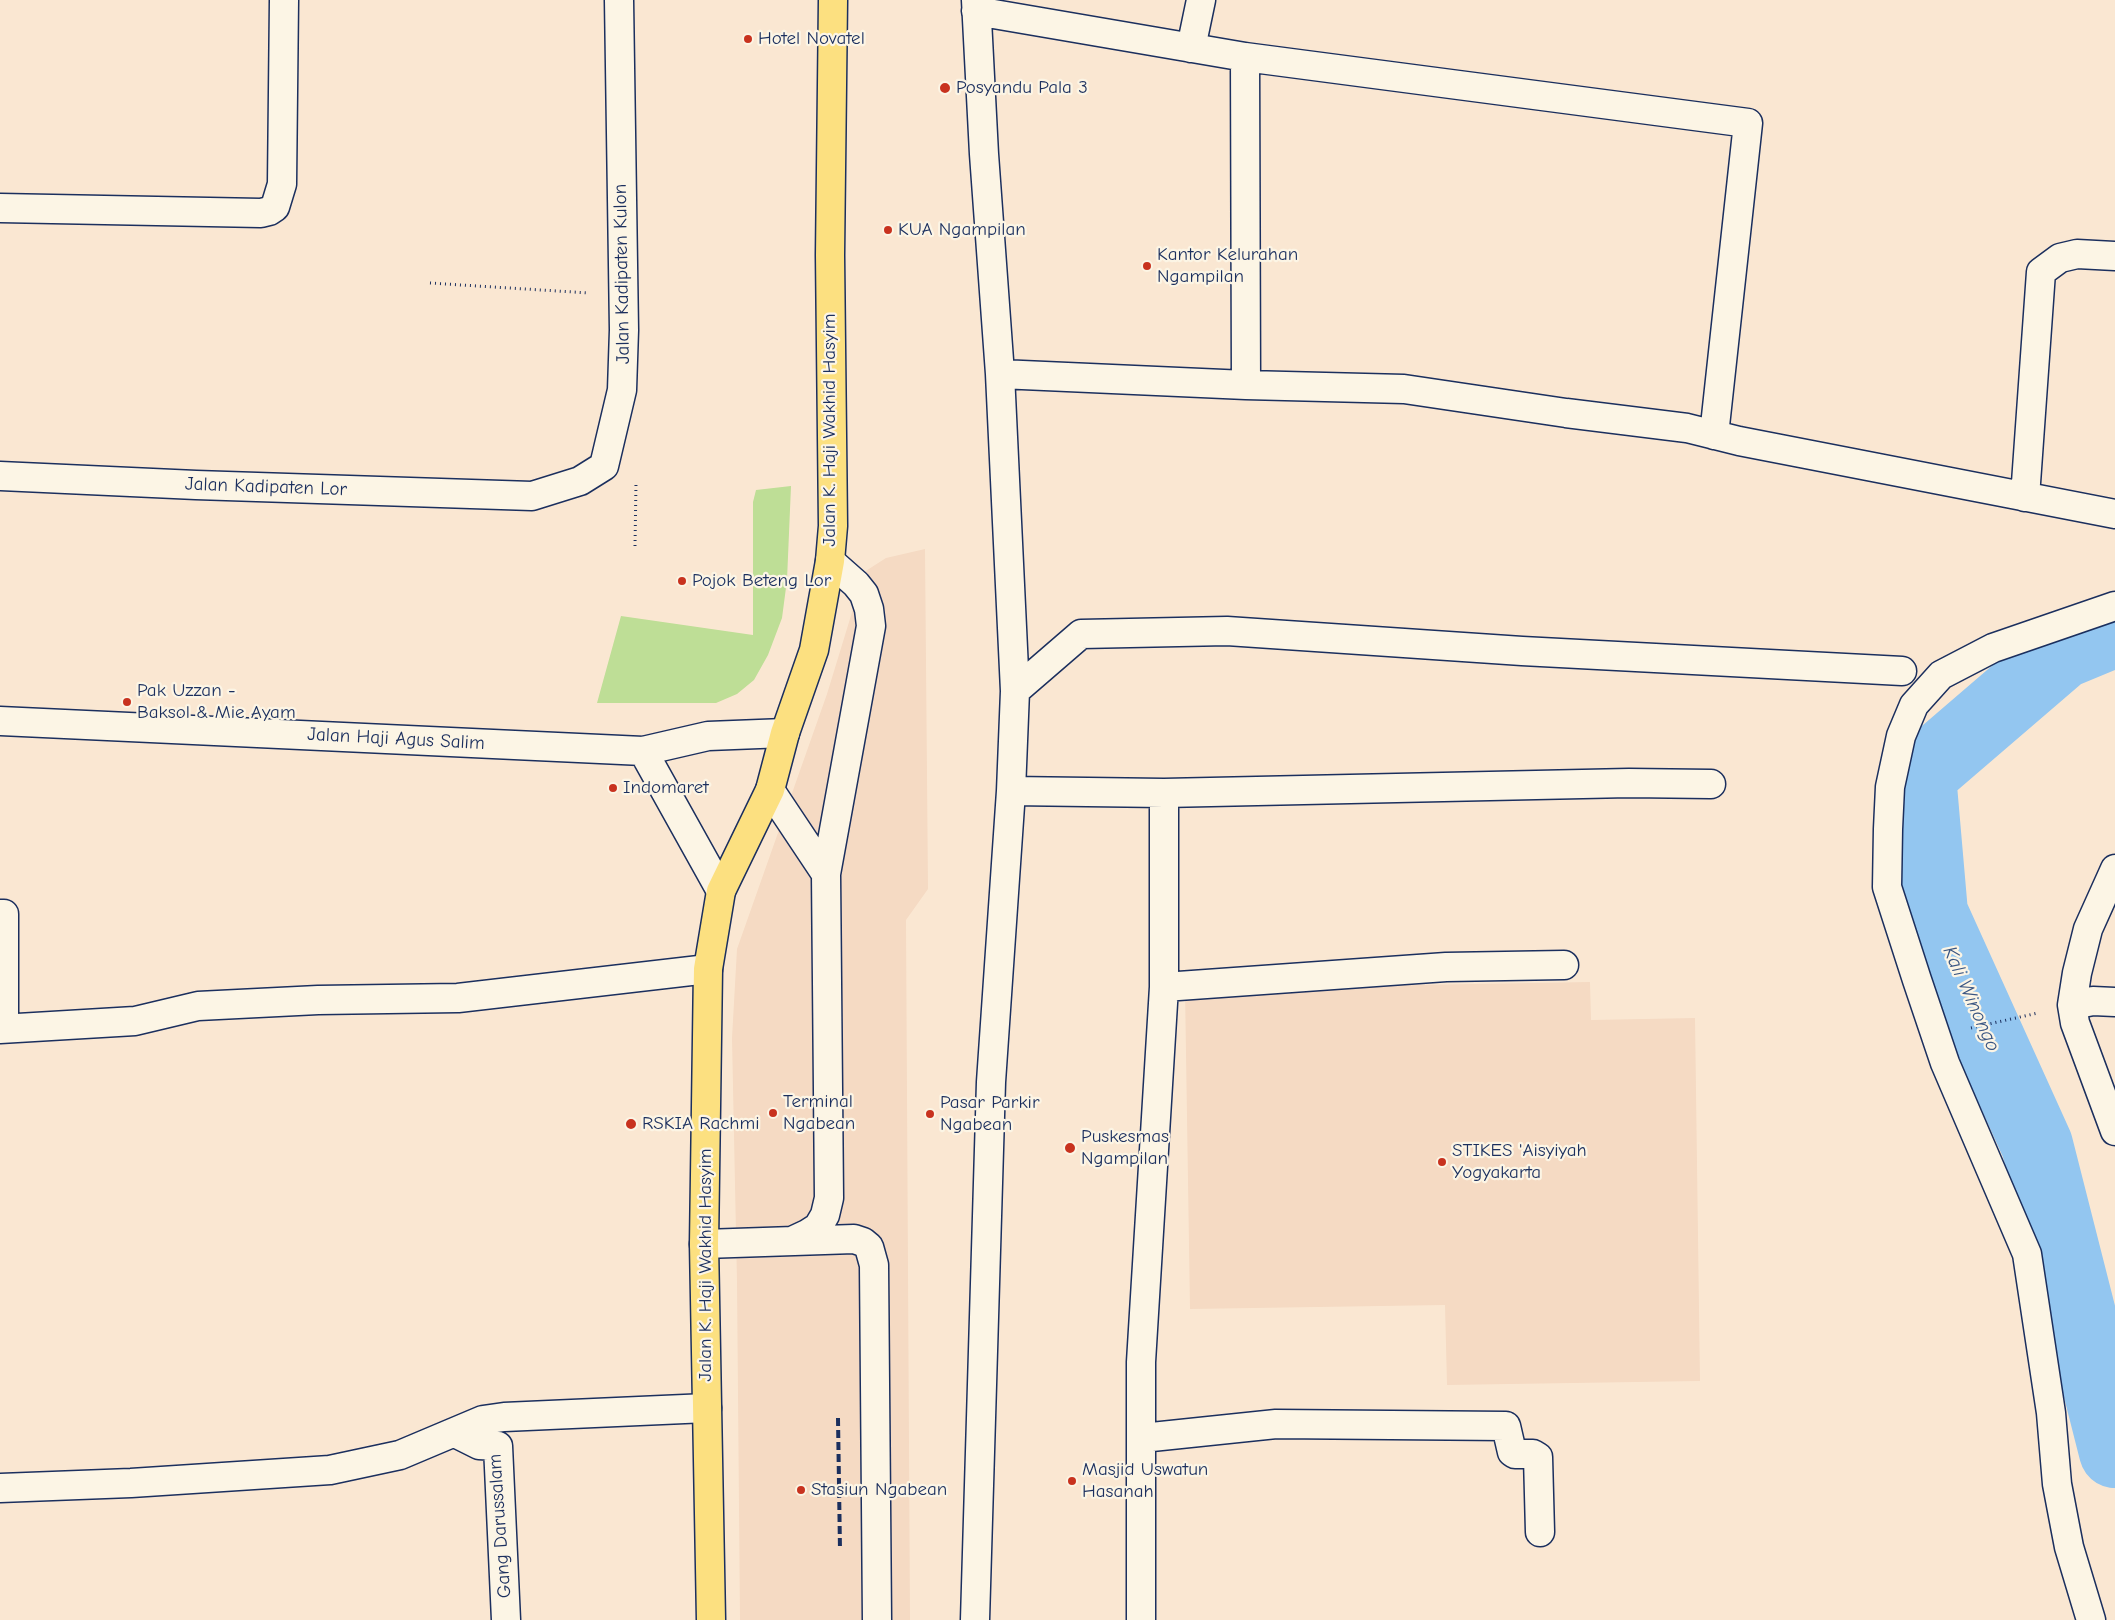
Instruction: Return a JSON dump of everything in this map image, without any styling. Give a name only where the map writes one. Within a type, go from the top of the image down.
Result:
[{"type":"main road","name":"Jalan K. Haji Wakhid Hasyim","points":[[710,1620],[704,1244],[708,969],[721,891],[770,790],[785,733],[814,650],[830,561],[833,526],[830,255],[833,0]]},
{"type":"street","points":[[0,208],[251,213],[269,211],[275,206],[282,184],[284,0]]},
{"type":"street","name":"Jalan Kadipaten Kulon","points":[[532,496],[580,481],[604,466],[622,390],[619,0]]},
{"type":"street","points":[[1192,48],[1201,0]]},
{"type":"street","points":[[975,1620],[991,1082],[1011,791],[1015,691],[1000,374],[984,154],[976,6],[1245,57],[1748,123],[1714,435]]},
{"type":"street","points":[[1245,57],[1246,385]]},
{"type":"street","points":[[2025,497],[2041,272],[2060,258],[2077,254],[2093,253],[2115,256]]},
{"type":"street","points":[[1000,374],[1246,385],[1404,389],[1566,413],[1687,428],[1739,441],[2115,514]]},
{"type":"street","name":"Jalan Kadipaten Lor","points":[[0,476],[196,485],[532,496]]},
{"type":"street","points":[[792,1241],[818,1227],[825,1215],[829,1198],[826,874],[871,626],[869,609],[864,594],[856,584],[830,561]]},
{"type":"street","points":[[2091,1620],[2069,1547],[2057,1484],[2051,1413],[2027,1254],[1936,1036],[1887,887],[1887,858],[1890,787],[1901,736],[1914,704],[1940,675],[1993,648],[2115,606]]},
{"type":"street","points":[[1015,691],[1081,634],[1227,631],[1522,651],[1902,671]]},
{"type":"street","name":"Jalan Haji Agus Salim","points":[[0,721],[643,751],[708,736],[785,733]]},
{"type":"street","points":[[643,751],[721,891]]},
{"type":"street","points":[[1011,791],[1164,793],[1629,783],[1711,784]]},
{"type":"street","points":[[770,790],[826,874]]},
{"type":"street","points":[[1141,1620],[1141,1362],[1164,987],[1164,793]]},
{"type":"street","points":[[2115,868],[2088,929],[2072,1005],[2075,1024],[2115,1131]]},
{"type":"street","points":[[0,914],[4,914],[2,1029],[135,1021],[198,1006],[318,1000],[458,998],[708,969]]},
{"type":"street","points":[[1164,987],[1446,967],[1564,965]]},
{"type":"street","points":[[2072,1005],[2093,1001],[2115,1002]]},
{"type":"street","points":[[704,1244],[854,1239],[863,1242],[869,1247],[873,1255],[877,1620]]},
{"type":"street","points":[[0,1488],[131,1483],[330,1470],[400,1455],[483,1420],[504,1417],[706,1408]]},
{"type":"street","points":[[1142,1438],[1276,1424],[1506,1426],[1512,1452],[1515,1454],[1533,1454],[1538,1458],[1540,1532]]},
{"type":"street","name":"Gang Darussalam","points":[[455,1433],[479,1445],[498,1446],[506,1620]]},
{"type":"path","points":[[430,283],[622,295]]},
{"type":"path","points":[[635,546],[636,476]]},
{"type":"path","points":[[1970,1029],[2007,1020]]},
{"type":"shaded area","points":[[925,549],[928,889],[906,920],[910,1620],[740,1620],[737,1282],[732,1038],[737,949],[827,694],[853,609],[861,574],[886,558]]},
{"type":"shaded area","name":"STIKES 'Aisyiyah Yogyakarta","points":[[1590,982],[1591,1020],[1695,1018],[1700,1381],[1447,1385],[1445,1305],[1190,1309],[1185,989]]},
{"type":"green space","points":[[791,486],[787,580],[782,618],[768,655],[754,680],[737,694],[716,703],[597,703],[621,616],[753,635],[753,502],[756,490]]},
{"type":"waterway","name":"Kali Winongo","points":[[2115,631],[2062,653],[1920,775],[1932,913],[2037,1145],[2115,1452]]},
{"type":"railway","points":[[838,1418],[840,1550]]},
{"type":"place","name":"Hotel Novatel","points":[[748,39]]},
{"type":"place","name":"Posyandu Pala 3","points":[[945,88]]},
{"type":"place","name":"KUA Ngampilan","points":[[888,230]]},
{"type":"place","name":"Kantor Kelurahan Ngampilan","points":[[1147,266]]},
{"type":"place","name":"Pojok Beteng Lor","points":[[682,581]]},
{"type":"place","name":"Pak Uzzan - Baksol & Mie Ayam","points":[[127,702]]},
{"type":"place","name":"Indomaret","points":[[613,788]]},
{"type":"place","name":"Terminal Ngabean","points":[[773,1113]]},
{"type":"place","name":"Pasar Parkir Ngabean","points":[[930,1114]]},
{"type":"place","name":"RSKIA Rachmi","points":[[631,1124]]},
{"type":"place","name":"Puskesmas Ngampilan","points":[[1070,1148]]},
{"type":"place","name":"STIKES 'Aisyiyah Yogyakarta","points":[[1442,1162]]},
{"type":"place","name":"Masjid Uswatun Hasanah","points":[[1072,1481]]},
{"type":"place","name":"Stasiun Ngabean","points":[[801,1490]]}]
